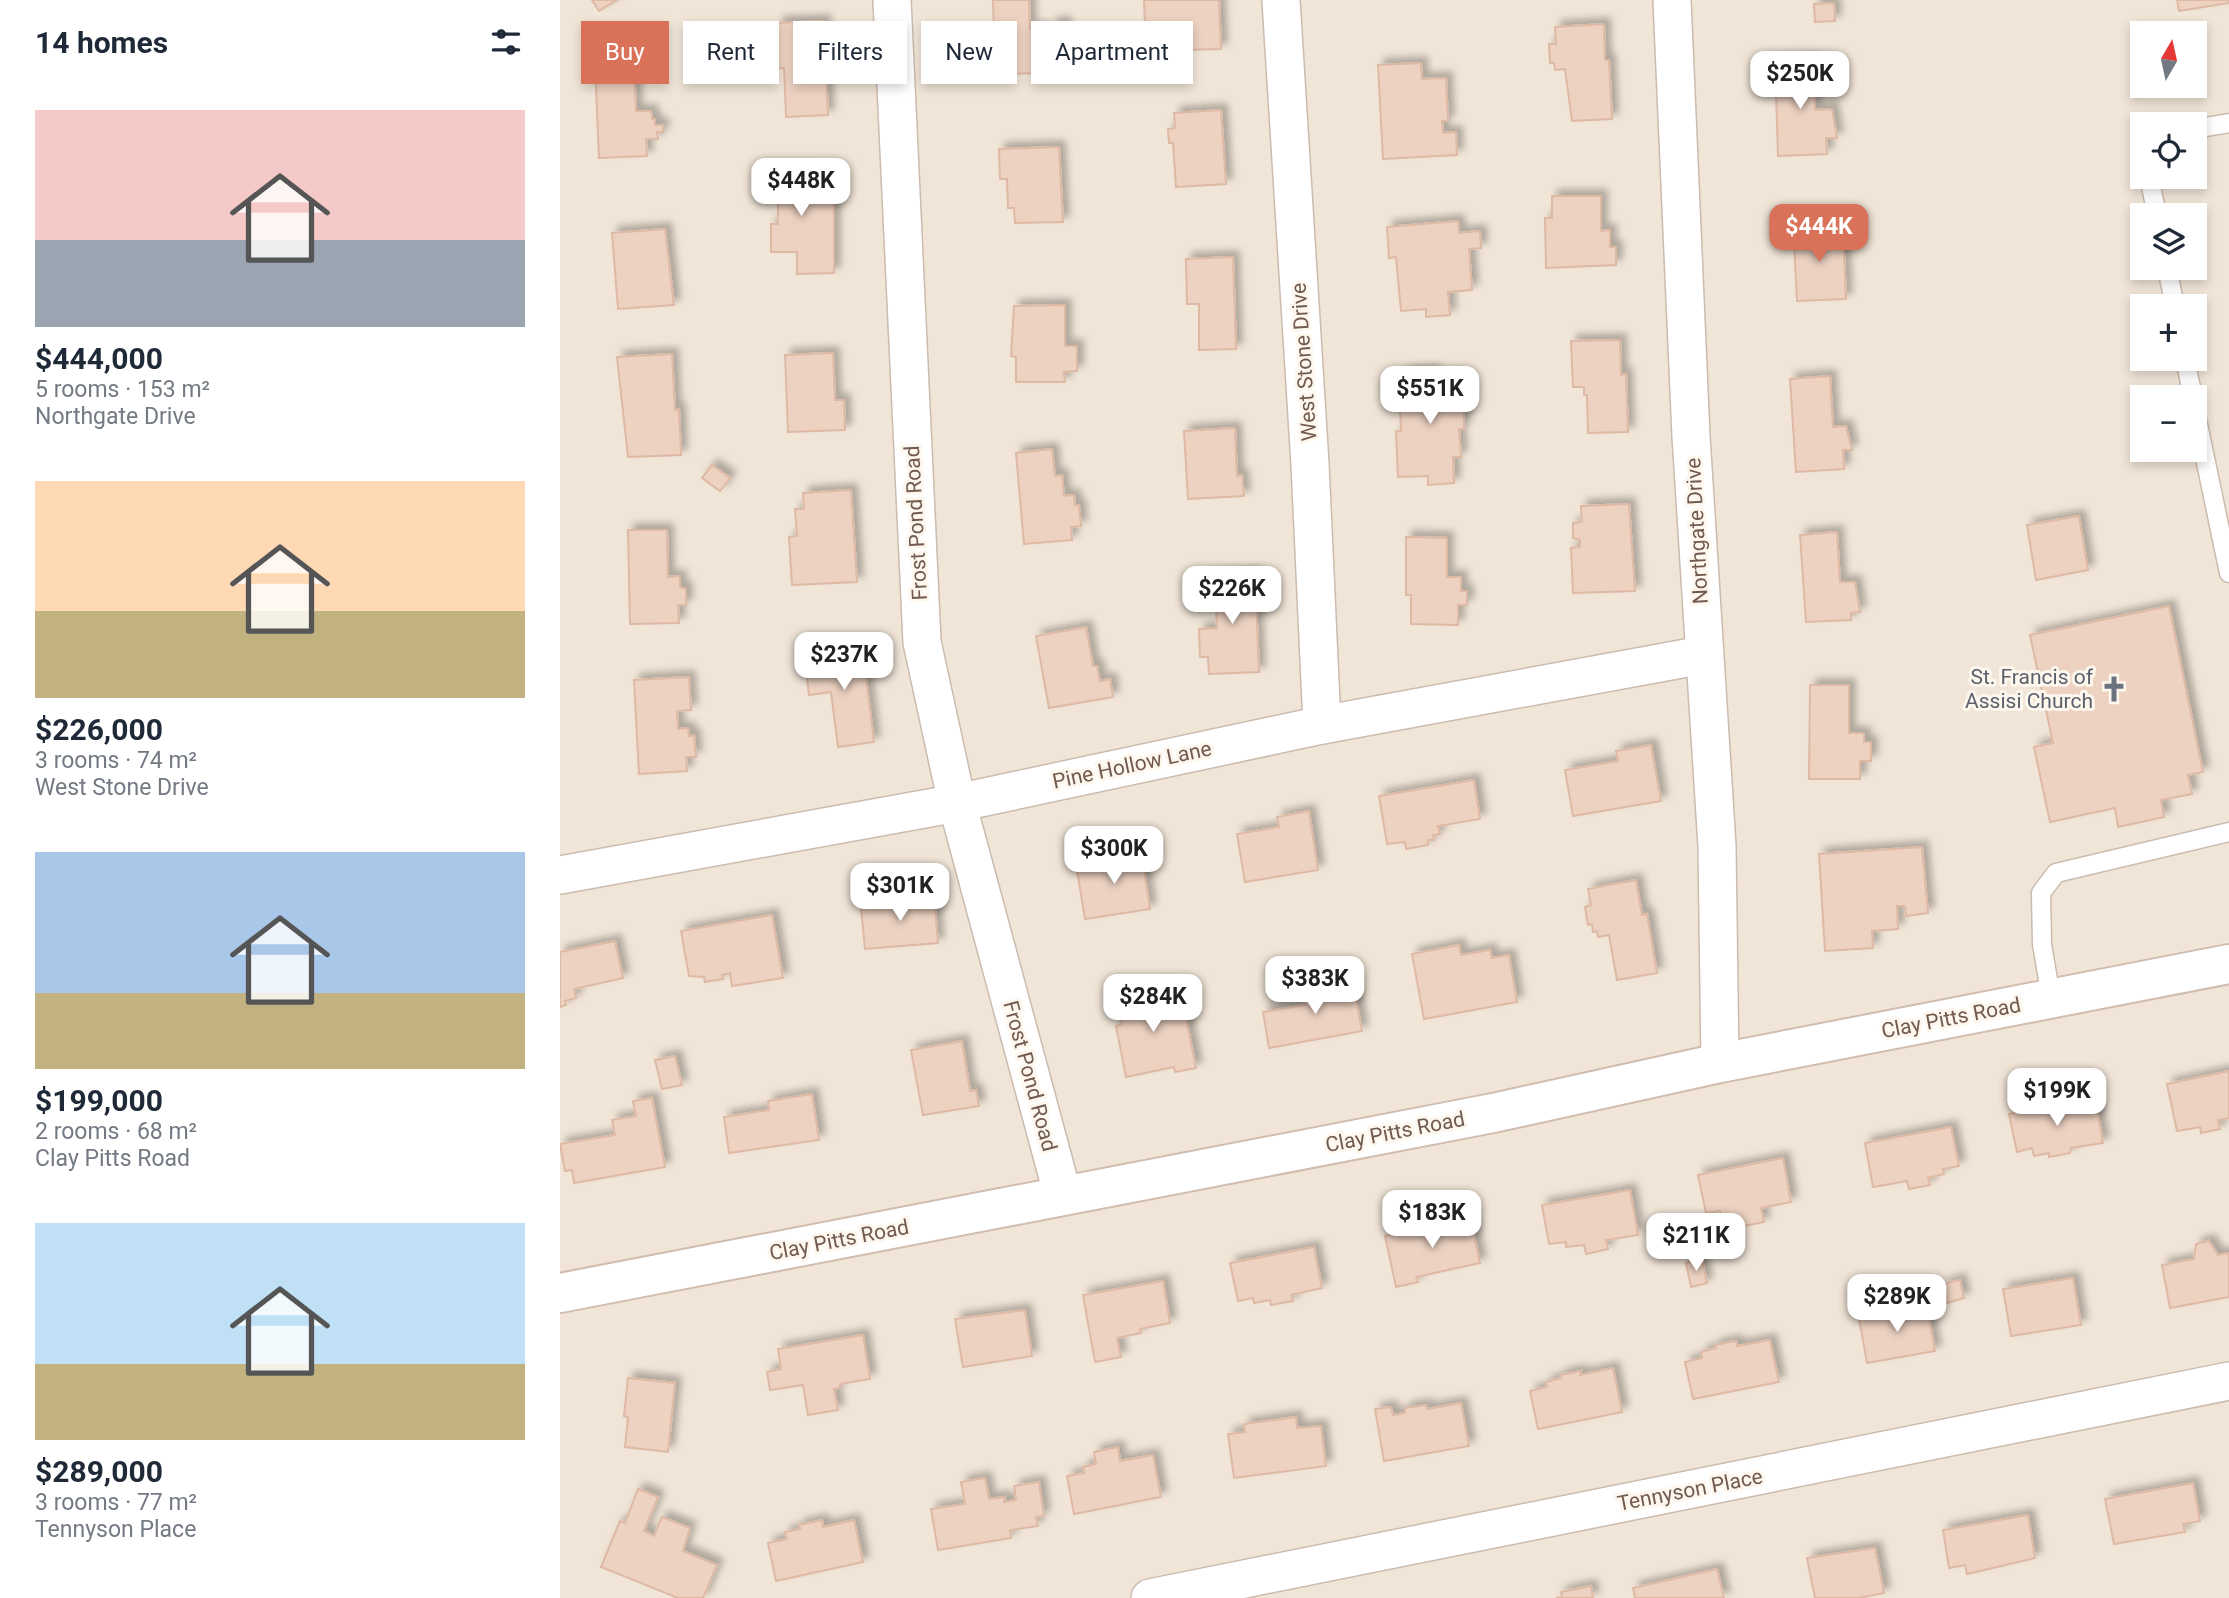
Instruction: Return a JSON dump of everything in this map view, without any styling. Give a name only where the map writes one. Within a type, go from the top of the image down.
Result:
[{"type":"street","name":"Frost Pond Road","points":[[892,0],[922,642],[957,803],[1063,1196]]},
{"type":"street","name":"West Stone Drive","points":[[1281,0],[1310,464],[1322,725]]},
{"type":"street","name":"Northgate Drive","points":[[1672,0],[1703,655],[1717,846],[1720,1063]]},
{"type":"street","name":"Pine Hollow Lane","points":[[560,875],[957,803],[1322,725],[1703,655]]},
{"type":"street","name":"Clay Pitts Road","points":[[560,1293],[1493,1113],[1720,1063],[2229,964]]},
{"type":"street","name":"Tennyson Place","points":[[1150,1598],[2229,1381]]},
{"type":"lane","points":[[2207,127],[2229,123]]},
{"type":"lane","points":[[2206,462],[2229,570]]},
{"type":"lane","points":[[2051,998],[2042,944],[2041,893],[2056,873],[2229,832]]},
{"type":"shaded area","points":[[560,0],[2229,0],[2229,1598],[560,1598]]},
{"type":"building","points":[[592,0],[617,0],[599,11]]},
{"type":"building","points":[[993,0],[1029,0],[1031,73],[1017,74],[1017,21],[994,21]]},
{"type":"building","points":[[1144,0],[1219,0],[1221,49],[1193,50],[1193,21],[1145,21]]},
{"type":"building","points":[[2177,0],[2229,0],[2229,3],[2179,11]]},
{"type":"building","points":[[1834,3],[1835,21],[1815,22],[1814,4]]},
{"type":"building","points":[[793,22],[793,84],[827,84],[828,115],[786,117],[784,68],[779,68],[779,23]]},
{"type":"building","points":[[1604,24],[1612,119],[1572,121],[1565,69],[1555,70],[1554,63],[1550,63],[1549,44],[1556,44],[1555,27]]},
{"type":"building","points":[[1814,60],[1815,110],[1832,109],[1837,138],[1826,138],[1827,154],[1778,156],[1775,61]]},
{"type":"building","points":[[1421,63],[1422,79],[1446,78],[1448,121],[1442,121],[1443,133],[1456,132],[1457,155],[1383,159],[1378,65]]},
{"type":"building","points":[[596,84],[635,84],[636,111],[651,111],[655,125],[663,125],[663,132],[657,132],[658,139],[646,139],[647,156],[599,158]]},
{"type":"building","points":[[1221,110],[1226,184],[1176,187],[1173,143],[1169,143],[1168,129],[1175,128],[1174,113]]},
{"type":"building","points":[[1059,147],[1063,222],[1015,223],[1014,208],[1008,208],[1007,179],[1000,179],[999,149]]},
{"type":"building","points":[[754,172],[808,172],[807,182],[834,181],[834,273],[797,274],[797,252],[771,252],[771,224],[778,224],[778,197],[754,197]]},
{"type":"building","points":[[1552,196],[1601,196],[1601,231],[1610,230],[1610,247],[1616,247],[1616,265],[1546,268],[1545,218],[1552,218]]},
{"type":"building","points":[[1458,221],[1459,233],[1480,231],[1481,248],[1469,249],[1472,290],[1448,292],[1450,315],[1426,317],[1426,309],[1401,311],[1396,257],[1389,258],[1387,227]]},
{"type":"building","points":[[665,229],[674,305],[618,309],[612,233]]},
{"type":"building","points":[[1843,229],[1846,299],[1797,301],[1794,242],[1785,243],[1785,232]]},
{"type":"building","points":[[1233,257],[1236,349],[1199,350],[1199,304],[1187,304],[1186,259]]},
{"type":"building","points":[[1065,305],[1065,346],[1077,346],[1077,371],[1064,372],[1065,382],[1016,382],[1016,357],[1011,356],[1014,306]]},
{"type":"building","points":[[1620,340],[1621,375],[1626,374],[1628,432],[1588,433],[1587,395],[1584,395],[1584,387],[1573,387],[1571,341]]},
{"type":"building","points":[[833,353],[835,400],[844,400],[845,430],[788,432],[785,355]]},
{"type":"building","points":[[672,354],[681,455],[628,457],[617,357]]},
{"type":"building","points":[[1433,371],[1434,378],[1462,377],[1464,429],[1459,429],[1461,457],[1453,457],[1454,483],[1428,485],[1428,476],[1398,477],[1396,431],[1401,431],[1399,381],[1403,381],[1403,373]]},
{"type":"building","points":[[1830,376],[1833,427],[1846,426],[1852,450],[1843,450],[1844,469],[1796,472],[1790,379]]},
{"type":"building","points":[[1235,428],[1237,476],[1242,475],[1244,496],[1188,499],[1184,431]]},
{"type":"building","points":[[1052,449],[1055,476],[1062,475],[1064,496],[1074,495],[1075,505],[1079,505],[1081,526],[1071,527],[1072,540],[1024,544],[1016,453]]},
{"type":"building","points":[[712,465],[730,478],[720,491],[702,478]]},
{"type":"building","points":[[851,490],[857,582],[792,585],[789,537],[797,536],[795,509],[804,509],[803,493]]},
{"type":"building","points":[[1629,504],[1635,591],[1573,593],[1571,548],[1580,547],[1580,540],[1573,538],[1573,523],[1582,522],[1581,506]]},
{"type":"building","points":[[2079,516],[2088,570],[2036,580],[2027,525]]},
{"type":"building","points":[[628,530],[667,530],[668,577],[680,576],[680,587],[686,589],[686,605],[678,605],[679,623],[630,624]]},
{"type":"building","points":[[1837,532],[1840,582],[1855,582],[1860,612],[1851,613],[1851,620],[1806,622],[1800,535]]},
{"type":"building","points":[[1406,537],[1447,538],[1447,577],[1461,577],[1461,591],[1467,591],[1467,605],[1458,605],[1458,625],[1411,624],[1411,595],[1406,595]]},
{"type":"building","points":[[1255,574],[1259,672],[1209,674],[1208,657],[1200,657],[1199,629],[1217,628],[1216,610],[1208,611],[1206,577]]},
{"type":"building","name":"St. Francis of Assisi Church","points":[[2169,606],[2203,772],[2188,775],[2192,794],[2161,800],[2164,817],[2118,827],[2115,808],[2050,822],[2034,747],[2053,743],[2030,635]]},
{"type":"building","points":[[1086,627],[1093,666],[1097,666],[1100,681],[1110,679],[1113,697],[1049,708],[1036,636]]},
{"type":"building","points":[[862,645],[874,742],[838,747],[831,692],[809,695],[806,670],[817,669],[814,650]]},
{"type":"building","points":[[689,677],[691,710],[677,711],[678,729],[688,728],[689,736],[694,735],[696,757],[686,757],[687,771],[639,774],[634,680]]},
{"type":"building","points":[[1810,685],[1849,685],[1849,733],[1864,733],[1864,742],[1871,742],[1871,761],[1860,761],[1860,779],[1809,779]]},
{"type":"building","points":[[1651,745],[1661,801],[1573,816],[1565,770],[1618,761],[1616,751]]},
{"type":"building","points":[[1474,780],[1480,819],[1438,826],[1440,834],[1433,835],[1434,840],[1428,840],[1428,845],[1406,849],[1405,842],[1387,844],[1379,796]]},
{"type":"building","points":[[1309,811],[1318,870],[1245,882],[1237,834],[1279,827],[1277,817]]},
{"type":"building","points":[[1922,847],[1928,913],[1906,916],[1905,906],[1897,906],[1898,929],[1872,931],[1873,948],[1825,951],[1819,854]]},
{"type":"building","points":[[1141,850],[1150,909],[1085,919],[1076,864],[1119,858],[1118,853]]},
{"type":"building","points":[[1636,880],[1642,915],[1647,914],[1657,973],[1617,980],[1609,935],[1598,937],[1597,931],[1593,932],[1592,924],[1588,925],[1585,907],[1591,905],[1588,889]]},
{"type":"building","points":[[934,896],[938,943],[865,949],[861,908],[880,906],[879,899]]},
{"type":"building","points":[[772,915],[783,978],[732,986],[730,973],[722,975],[723,979],[705,982],[704,977],[689,976],[681,931]]},
{"type":"building","points":[[615,941],[623,978],[574,989],[576,998],[565,1001],[566,1005],[560,1007],[560,952]]},
{"type":"building","points":[[1459,945],[1461,955],[1490,950],[1492,958],[1509,955],[1517,1002],[1424,1019],[1412,954]]},
{"type":"building","points":[[1335,979],[1336,986],[1353,983],[1362,1031],[1269,1048],[1263,1012],[1305,1005],[1303,992],[1309,991],[1308,984]]},
{"type":"building","points":[[1167,986],[1173,1016],[1185,1013],[1196,1068],[1175,1072],[1174,1067],[1126,1077],[1116,1026],[1122,1024],[1118,1005],[1126,995]]},
{"type":"building","points":[[962,1041],[970,1091],[976,1090],[979,1106],[923,1115],[911,1050]]},
{"type":"building","points":[[675,1056],[682,1085],[662,1089],[655,1060]]},
{"type":"building","points":[[2229,1071],[2229,1118],[2218,1120],[2220,1129],[2201,1133],[2200,1127],[2177,1131],[2167,1084]]},
{"type":"building","points":[[812,1094],[819,1140],[729,1153],[724,1117],[769,1110],[768,1101]]},
{"type":"building","points":[[652,1098],[665,1167],[574,1183],[572,1170],[565,1171],[560,1144],[615,1135],[612,1120],[636,1116],[633,1101]]},
{"type":"building","points":[[2095,1098],[2103,1143],[2071,1148],[2070,1153],[2049,1157],[2049,1153],[2034,1156],[2032,1148],[2017,1152],[2009,1114]]},
{"type":"building","points":[[1951,1127],[1959,1166],[1943,1169],[1944,1174],[1928,1178],[1930,1185],[1909,1189],[1907,1181],[1873,1187],[1865,1143]]},
{"type":"building","points":[[1783,1158],[1791,1202],[1761,1208],[1764,1222],[1724,1230],[1720,1211],[1706,1213],[1698,1175]]},
{"type":"building","points":[[1630,1190],[1638,1235],[1606,1240],[1608,1249],[1586,1254],[1584,1245],[1566,1247],[1566,1242],[1549,1244],[1542,1205]]},
{"type":"building","points":[[1470,1217],[1480,1263],[1416,1277],[1418,1282],[1396,1287],[1385,1236]]},
{"type":"building","points":[[2209,1241],[2218,1255],[2229,1253],[2229,1297],[2170,1308],[2162,1265],[2194,1259],[2196,1244]]},
{"type":"building","points":[[1314,1247],[1322,1288],[1291,1295],[1293,1301],[1271,1305],[1270,1300],[1254,1303],[1253,1298],[1238,1301],[1230,1263]]},
{"type":"building","points":[[1702,1260],[1707,1283],[1691,1287],[1686,1263]]},
{"type":"building","points":[[2073,1278],[2081,1325],[2011,1336],[2003,1289]]},
{"type":"building","points":[[1960,1280],[1964,1298],[1947,1303],[1943,1284]]},
{"type":"building","points":[[1163,1281],[1170,1323],[1140,1329],[1141,1333],[1117,1338],[1121,1357],[1095,1362],[1083,1295]]},
{"type":"building","points":[[1927,1306],[1935,1351],[1867,1363],[1859,1318]]},
{"type":"building","points":[[1025,1310],[1032,1356],[963,1367],[955,1319]]},
{"type":"building","points":[[863,1335],[870,1379],[840,1384],[840,1388],[834,1389],[838,1410],[808,1415],[803,1385],[770,1390],[767,1372],[781,1369],[778,1349]]},
{"type":"building","points":[[1770,1340],[1779,1382],[1693,1399],[1685,1362],[1702,1358],[1701,1352],[1716,1348],[1715,1345],[1736,1341],[1737,1346]]},
{"type":"building","points":[[1613,1368],[1622,1412],[1538,1429],[1530,1391],[1547,1387],[1546,1382],[1561,1378],[1560,1375],[1581,1371],[1580,1375]]},
{"type":"building","points":[[628,1378],[675,1383],[668,1452],[625,1447],[628,1417],[624,1416]]},
{"type":"building","points":[[1461,1403],[1469,1446],[1384,1461],[1375,1409],[1391,1407],[1393,1415],[1405,1413],[1405,1408],[1426,1405],[1427,1409]]},
{"type":"building","points":[[1296,1417],[1297,1428],[1321,1426],[1326,1466],[1234,1478],[1228,1434],[1245,1432],[1244,1424]]},
{"type":"building","points":[[1118,1447],[1120,1461],[1153,1455],[1161,1497],[1074,1514],[1067,1476],[1084,1473],[1083,1467],[1096,1464],[1094,1452]]},
{"type":"building","points":[[985,1478],[989,1499],[1005,1497],[1004,1502],[1016,1500],[1014,1486],[1039,1482],[1044,1516],[1036,1517],[1038,1526],[1010,1530],[1011,1538],[938,1550],[931,1509],[965,1504],[961,1482]]},
{"type":"building","points":[[2193,1483],[2200,1521],[2183,1524],[2185,1532],[2114,1544],[2105,1499]]},
{"type":"building","points":[[638,1489],[658,1497],[644,1531],[654,1536],[662,1517],[690,1528],[683,1551],[717,1565],[703,1598],[678,1598],[601,1567],[620,1521],[625,1523]]},
{"type":"building","points":[[2028,1515],[2035,1558],[1967,1574],[1965,1565],[1949,1568],[1943,1530]]},
{"type":"building","points":[[822,1520],[823,1527],[854,1520],[863,1562],[776,1581],[768,1543],[787,1539],[785,1532],[800,1529],[799,1525]]},
{"type":"building","points":[[1875,1548],[1884,1593],[1859,1598],[1815,1598],[1807,1558]]},
{"type":"building","points":[[1717,1569],[1724,1598],[1635,1598],[1633,1588]]},
{"type":"building","points":[[1591,1586],[1593,1598],[1556,1598],[1562,1597],[1561,1592]]},
{"type":"place","name":"St. Francis of Assisi Church","points":[[2114,689]]}]
